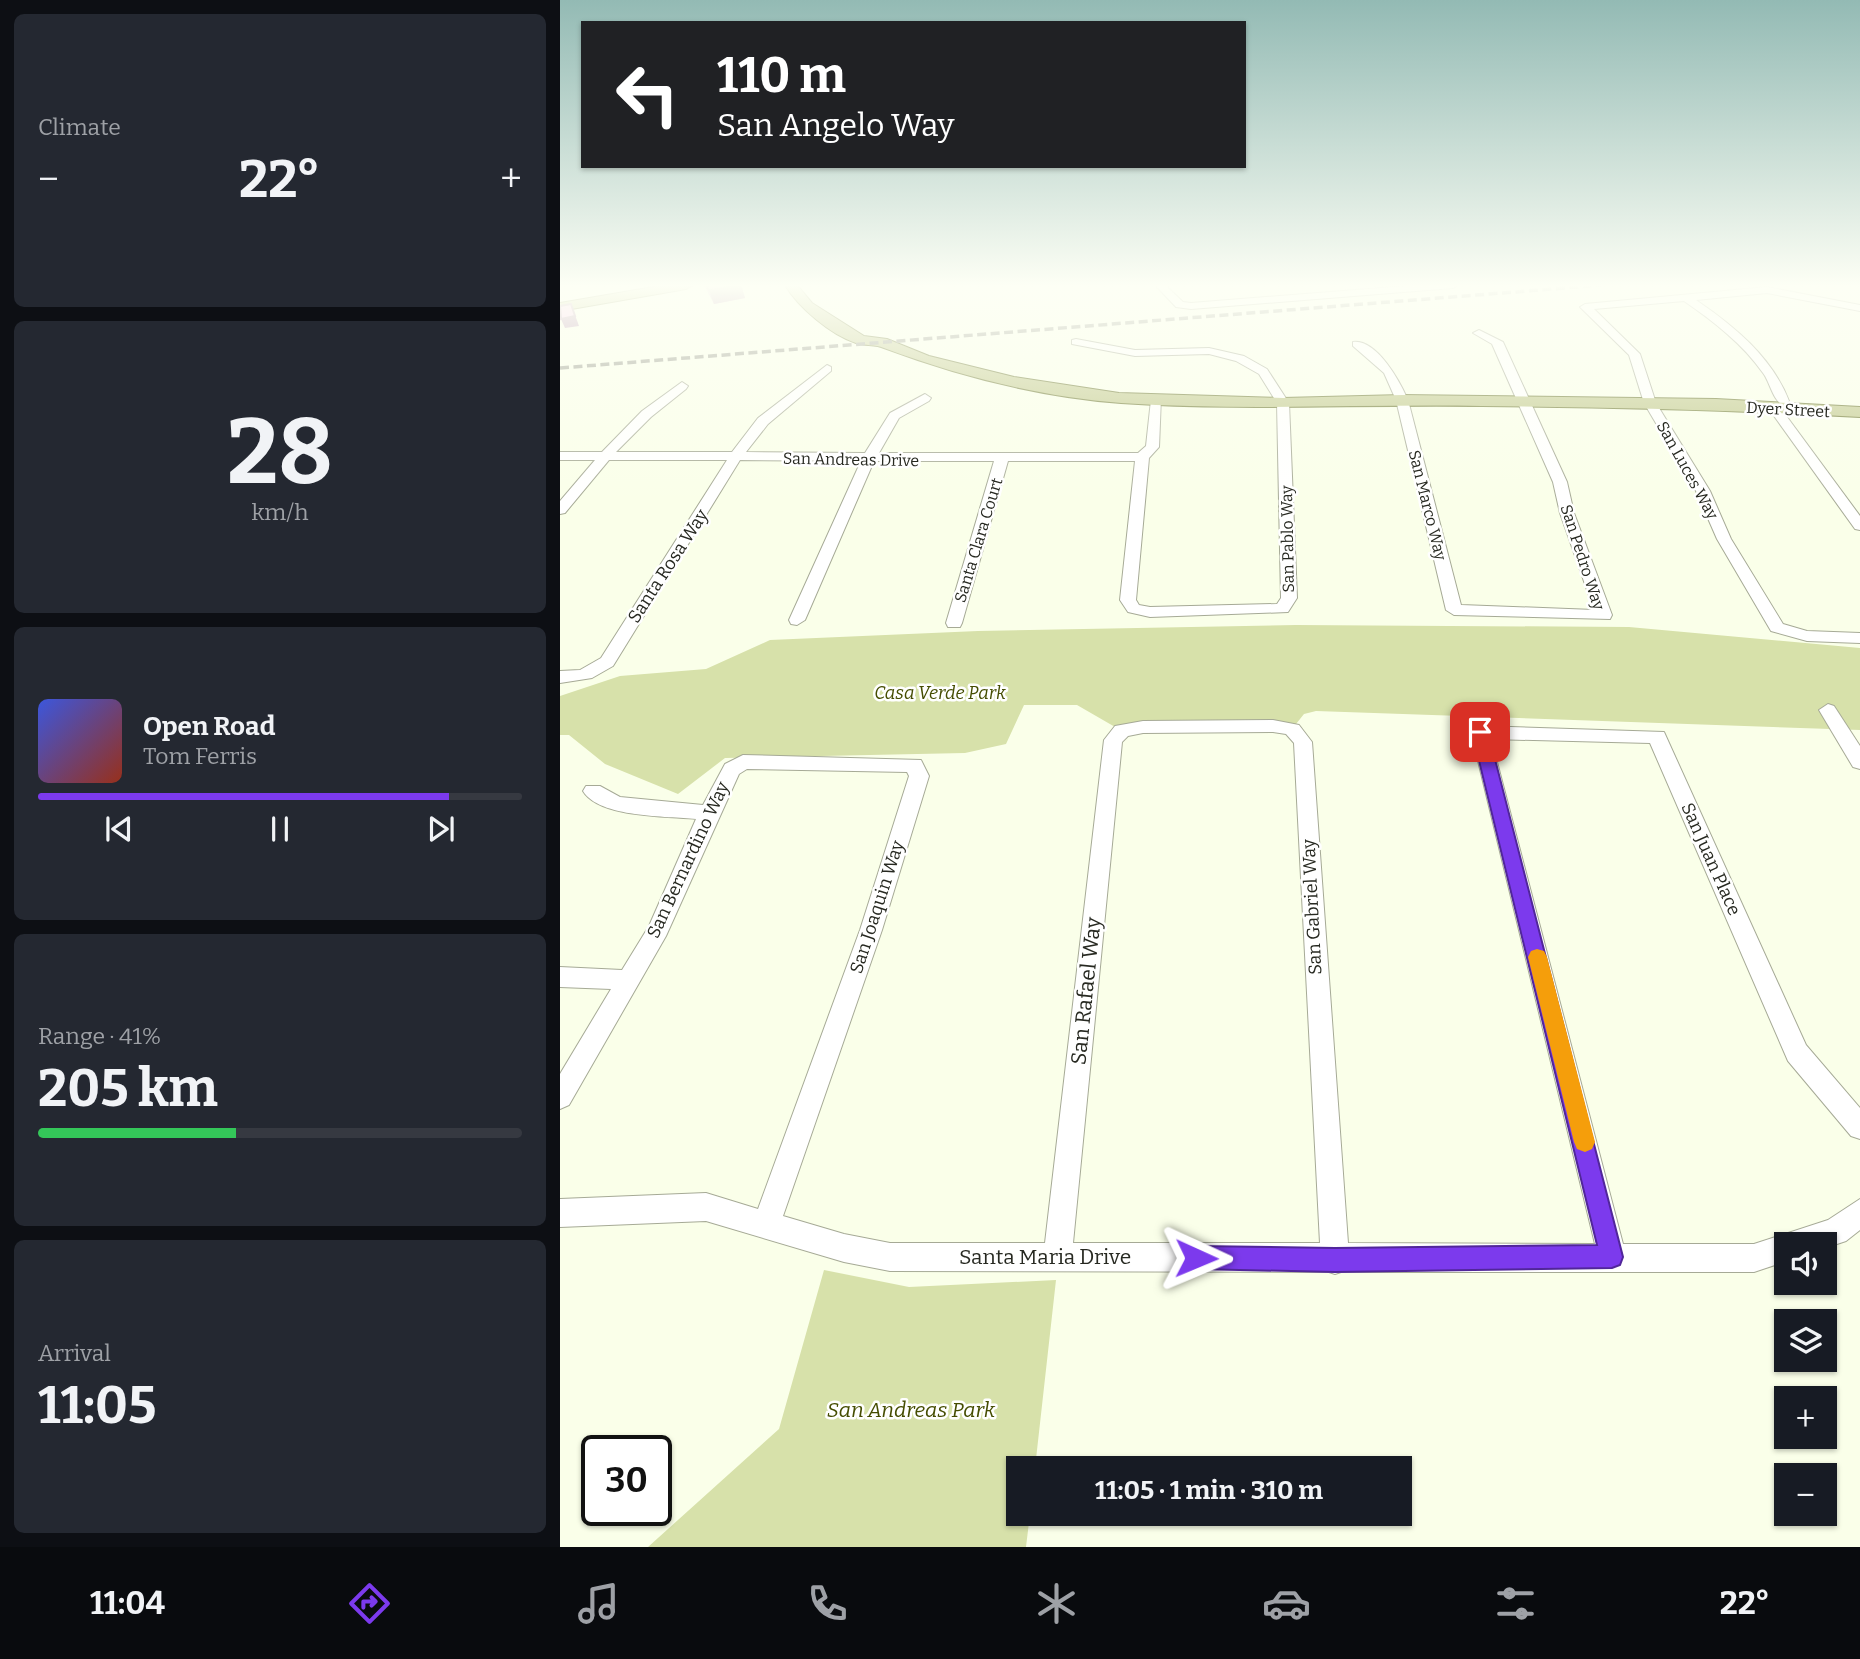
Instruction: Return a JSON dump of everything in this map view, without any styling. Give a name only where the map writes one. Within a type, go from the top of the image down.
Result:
[{"type":"main road","name":"Dyer Street","points":[[919,357],[1014,382],[1157,400],[1779,405],[1860,412]]},
{"type":"street","points":[[1236,357],[1263,372],[1283,403]]},
{"type":"street","name":"San Marco Way","points":[[1373,357],[1389,371],[1402,400],[1454,610]]},
{"type":"street","points":[[1504,357],[1524,402]]},
{"type":"street","name":"San Luces Way","points":[[1635,357],[1650,403],[1703,491],[1724,539],[1777,627],[1791,634],[1860,638]]},
{"type":"street","points":[[1755,357],[1760,362],[1779,405],[1860,526]]},
{"type":"street","name":"Santa Rosa Way","points":[[560,677],[580,677],[596,671],[607,662],[735,457],[763,421],[827,369]]},
{"type":"street","points":[[560,510],[600,459],[631,426],[682,386]]},
{"type":"street","points":[[797,620],[868,459],[894,416],[925,398]]},
{"type":"street","points":[[1134,609],[1128,600],[1142,457],[1152,447],[1157,400]]},
{"type":"street","name":"San Pedro Way","points":[[1454,610],[1604,615],[1567,513],[1560,482],[1524,402]]},
{"type":"street","name":"San Pablo Way","points":[[1134,609],[1150,612],[1282,609],[1289,598],[1283,403]]},
{"type":"street","name":"San Andreas Drive","points":[[560,456],[600,459],[1142,457]]},
{"type":"street","name":"Santa Clara Court","points":[[954,623],[1002,458]]},
{"type":"street","points":[[1828,710],[1860,762]]},
{"type":"street","name":"San Gabriel Way","points":[[1122,731],[1143,727],[1273,726],[1292,729],[1303,742],[1335,1260]]},
{"type":"street","name":"San Rafael Way","points":[[1058,1256],[1113,740],[1122,731]]},
{"type":"street","name":"San Juan Place","points":[[1612,1257],[1480,732],[1657,737],[1797,1053],[1860,1127]]},
{"type":"street","name":"San Joaquin Way","points":[[732,769],[743,762],[914,765],[919,776],[871,930],[767,1222]]},
{"type":"street","name":"San Bernardino Way","points":[[560,1097],[626,980],[658,930],[709,813],[732,769]]},
{"type":"street","points":[[593,791],[616,804],[709,813]]},
{"type":"street","points":[[560,976],[626,980]]},
{"type":"street","name":"Santa Maria Drive","points":[[560,1213],[706,1207],[767,1222],[844,1248],[890,1257],[1058,1256],[1335,1260],[1754,1258],[1774,1251]]},
{"type":"street","points":[[1833,1232],[1860,1213]]},
{"type":"green space","name":"Casa Verde Park","points":[[1296,625],[1629,627],[1860,648],[1860,730],[1316,711],[1304,714],[1292,729],[1122,731],[1077,705],[1024,705],[1006,744],[965,753],[725,758],[678,794],[605,764],[569,735],[560,735],[560,696],[620,676],[706,669],[770,640],[978,631]]},
{"type":"green space","name":"San Andreas Park","points":[[824,1270],[909,1287],[1056,1280],[1036,1456],[1006,1456],[1006,1526],[1029,1526],[1026,1547],[648,1547],[779,1429]]},
{"type":"railway","points":[[560,368],[696,357]]},
{"type":"slow traffic","points":[[1537,957],[1585,1142]]},
{"type":"route","points":[[1196,1258],[1335,1260],[1612,1257],[1480,732]]}]
